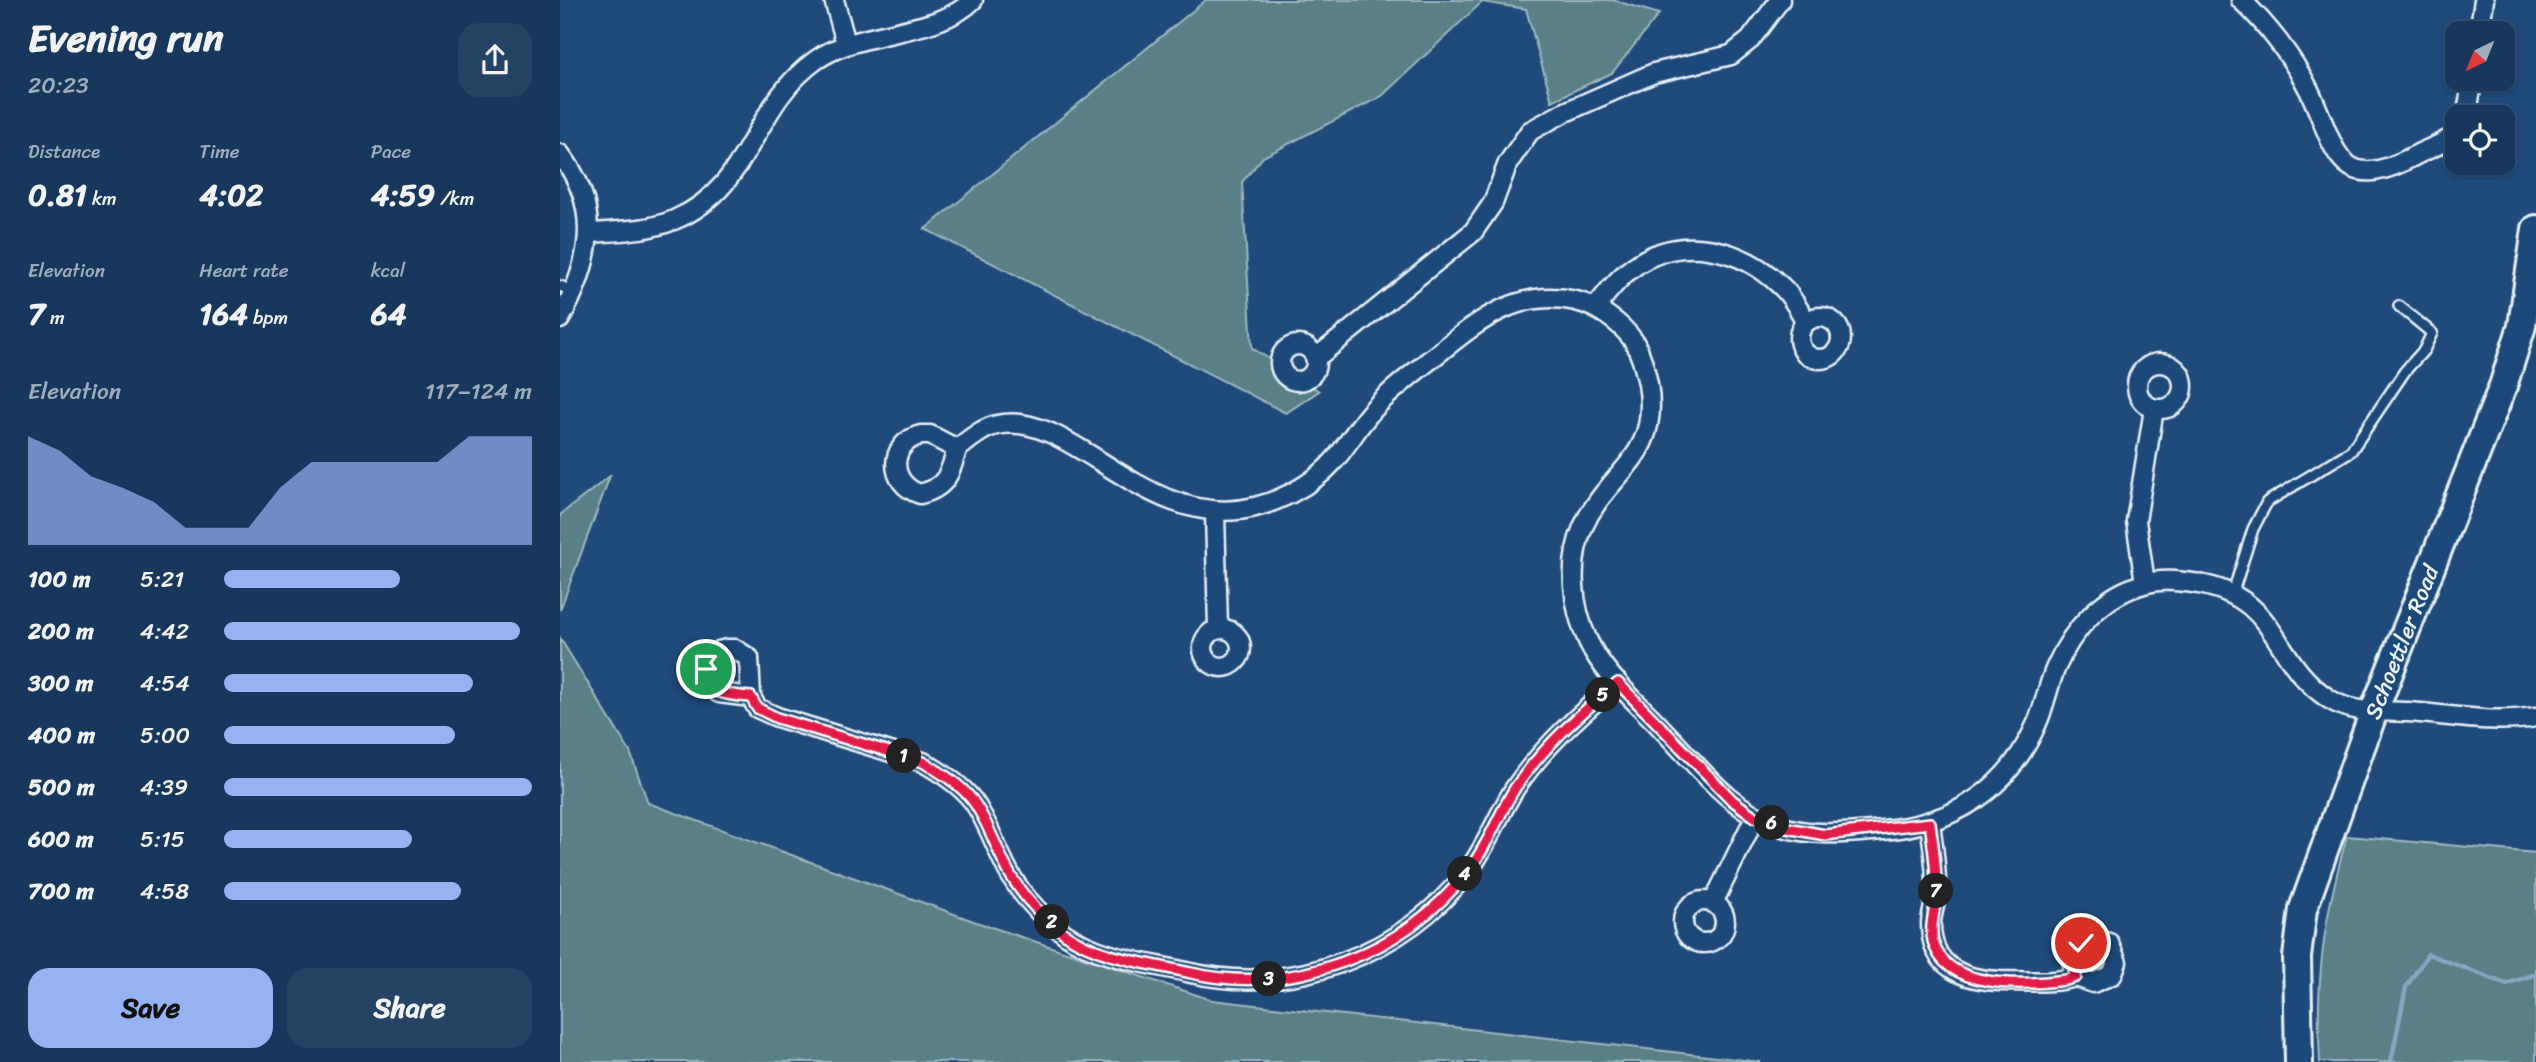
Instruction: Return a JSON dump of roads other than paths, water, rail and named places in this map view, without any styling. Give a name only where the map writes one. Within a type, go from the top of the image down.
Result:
[{"type":"street","points":[[834,0],[846,43]]},
{"type":"street","points":[[591,233],[641,229],[673,220],[699,207],[723,188],[772,104],[816,60],[846,43],[937,19],[973,0]]},
{"type":"street","points":[[1315,358],[1474,232],[1493,203],[1508,163],[1530,131],[1563,113],[1654,73],[1731,55],[1751,40],[1780,0]]},
{"type":"street","points":[[2241,0],[2259,17],[2296,69],[2309,90],[2339,158],[2350,168],[2379,171],[2394,167],[2445,139]]},
{"type":"street","points":[[2481,21],[2484,0]]},
{"type":"street","points":[[560,154],[581,195],[591,233],[567,289],[560,319]]},
{"type":"street","name":"Schoettler Road","points":[[2299,1062],[2297,957],[2303,909],[2374,711],[2503,386],[2522,326],[2536,229]]},
{"type":"street","points":[[1596,307],[1631,268],[1653,256],[1695,248],[1720,249],[1752,261],[1768,274],[1785,289],[1807,322]]},
{"type":"street","points":[[957,449],[986,428],[1002,423],[1040,428],[1155,496],[1215,513],[1267,504],[1317,478],[1335,462],[1371,411],[1397,386],[1478,323],[1503,307],[1537,297],[1578,301],[1596,307],[1632,340],[1642,358],[1650,397],[1649,424],[1643,447],[1597,504],[1583,527],[1574,562],[1575,598],[1589,645],[1618,683],[1732,800],[1755,817],[1782,827],[1825,835],[1930,823],[1959,810],[1996,783],[2020,756],[2038,721],[2054,671],[2074,632],[2098,608],[2145,583],[2169,580],[2233,592],[2252,605],[2270,626],[2296,670],[2327,698],[2353,711],[2413,712],[2480,721],[2536,718]]},
{"type":"street","points":[[2145,583],[2136,521],[2154,408]]},
{"type":"street","points":[[1215,513],[1218,628]]},
{"type":"street","points":[[751,697],[757,708],[777,718],[923,762],[940,772],[972,800],[1012,878],[1035,907],[1066,934],[1103,953],[1201,975],[1274,979],[1335,966],[1368,953],[1403,934],[1468,870],[1516,788],[1536,762],[1562,732],[1618,683]]},
{"type":"street","points":[[1713,903],[1755,817]]},
{"type":"street","points":[[1930,823],[1936,868],[1936,896],[1931,923],[1934,943],[1954,972],[1969,978],[1989,980],[2051,982],[2076,977]]},
{"type":"lane","points":[[2233,592],[2253,529],[2267,502],[2351,451],[2405,371],[2424,350],[2432,333],[2399,306]]},
{"type":"waterway","points":[[2391,1062],[2406,987],[2428,954],[2506,984],[2536,974]]}]
